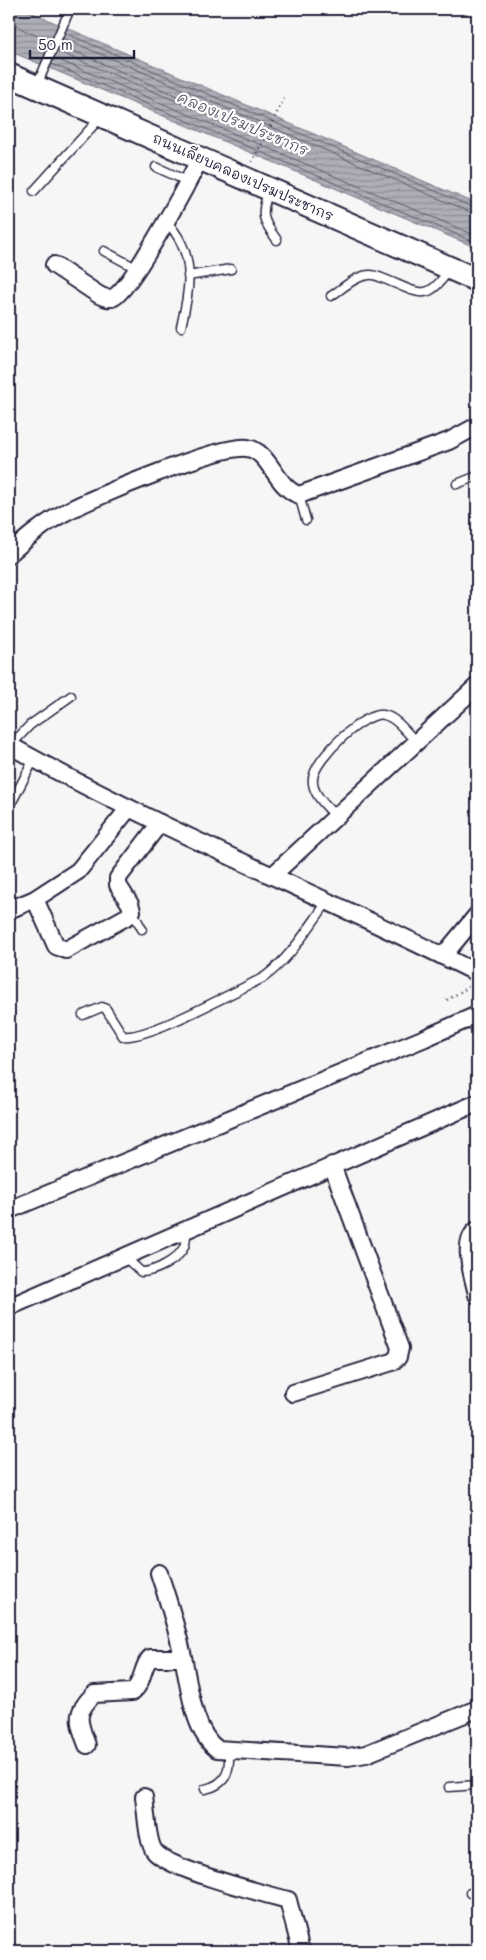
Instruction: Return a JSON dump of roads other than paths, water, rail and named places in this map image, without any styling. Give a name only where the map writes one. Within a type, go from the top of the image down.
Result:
[{"type":"street","name":"ถนนเลียบคลองเปรมประชากร","points":[[9,79],[39,79],[102,116],[477,278]]},
{"type":"street","points":[[54,265],[106,298],[114,297],[136,268],[166,221],[189,182],[200,158]]},
{"type":"street","points":[[9,554],[30,535],[63,514],[198,459],[236,448],[247,448],[262,455],[283,486],[299,495],[449,441],[477,426]]},
{"type":"street","points":[[274,874],[477,686]]},
{"type":"street","points":[[9,746],[129,808],[274,874],[477,973]]},
{"type":"street","points":[[9,910],[35,899],[78,871],[129,808]]},
{"type":"street","points":[[35,899],[56,946],[61,950],[66,950],[128,916],[132,911],[130,904],[118,885],[118,878],[160,823]]},
{"type":"street","points":[[443,956],[477,915]]},
{"type":"street","points":[[10,1207],[477,1015]]},
{"type":"street","points":[[9,1307],[123,1255],[477,1103]]},
{"type":"street","points":[[294,1393],[392,1362],[398,1358],[400,1348],[332,1165]]},
{"type":"street","points":[[477,1230],[472,1235],[468,1248],[477,1295]]},
{"type":"street","points":[[159,1573],[183,1658],[190,1699],[203,1732],[210,1744],[217,1749],[348,1756],[366,1754],[477,1709]]},
{"type":"street","points":[[87,1744],[78,1722],[80,1712],[94,1694],[132,1692],[143,1679],[146,1663],[150,1658],[183,1658]]},
{"type":"street","points":[[144,1797],[150,1838],[155,1852],[170,1862],[189,1869],[288,1900],[301,1951]]},
{"type":"lane","points":[[39,79],[70,9]]},
{"type":"lane","points":[[34,191],[102,116]]},
{"type":"lane","points":[[156,167],[189,182]]},
{"type":"lane","points":[[270,189],[263,206],[264,223],[277,240]]},
{"type":"lane","points":[[166,221],[182,240],[188,276],[188,296],[181,327]]},
{"type":"lane","points":[[104,252],[136,268]]},
{"type":"lane","points":[[331,296],[360,277],[369,274],[420,293],[430,292],[438,286],[451,268]]},
{"type":"lane","points":[[188,276],[231,269]]},
{"type":"lane","points":[[458,484],[477,476]]},
{"type":"lane","points":[[299,495],[306,520]]},
{"type":"lane","points":[[9,746],[30,725],[70,696]]},
{"type":"lane","points":[[336,817],[315,792],[313,779],[317,767],[329,750],[366,718],[375,714],[386,715],[396,721],[416,743]]},
{"type":"lane","points":[[12,800],[34,759]]},
{"type":"lane","points":[[83,1015],[102,1007],[106,1009],[123,1036],[132,1037],[263,978],[278,967],[298,944],[328,901]]},
{"type":"lane","points":[[132,911],[142,929]]},
{"type":"lane","points":[[123,1255],[141,1272],[151,1272],[177,1256],[184,1248],[186,1228]]},
{"type":"lane","points":[[205,1788],[215,1787],[227,1776],[230,1767],[230,1749]]},
{"type":"lane","points":[[449,1787],[477,1785]]},
{"type":"water","name":"คลองเปรมประชากร","points":[[9,9],[23,9],[477,204],[477,248],[9,51]]}]
